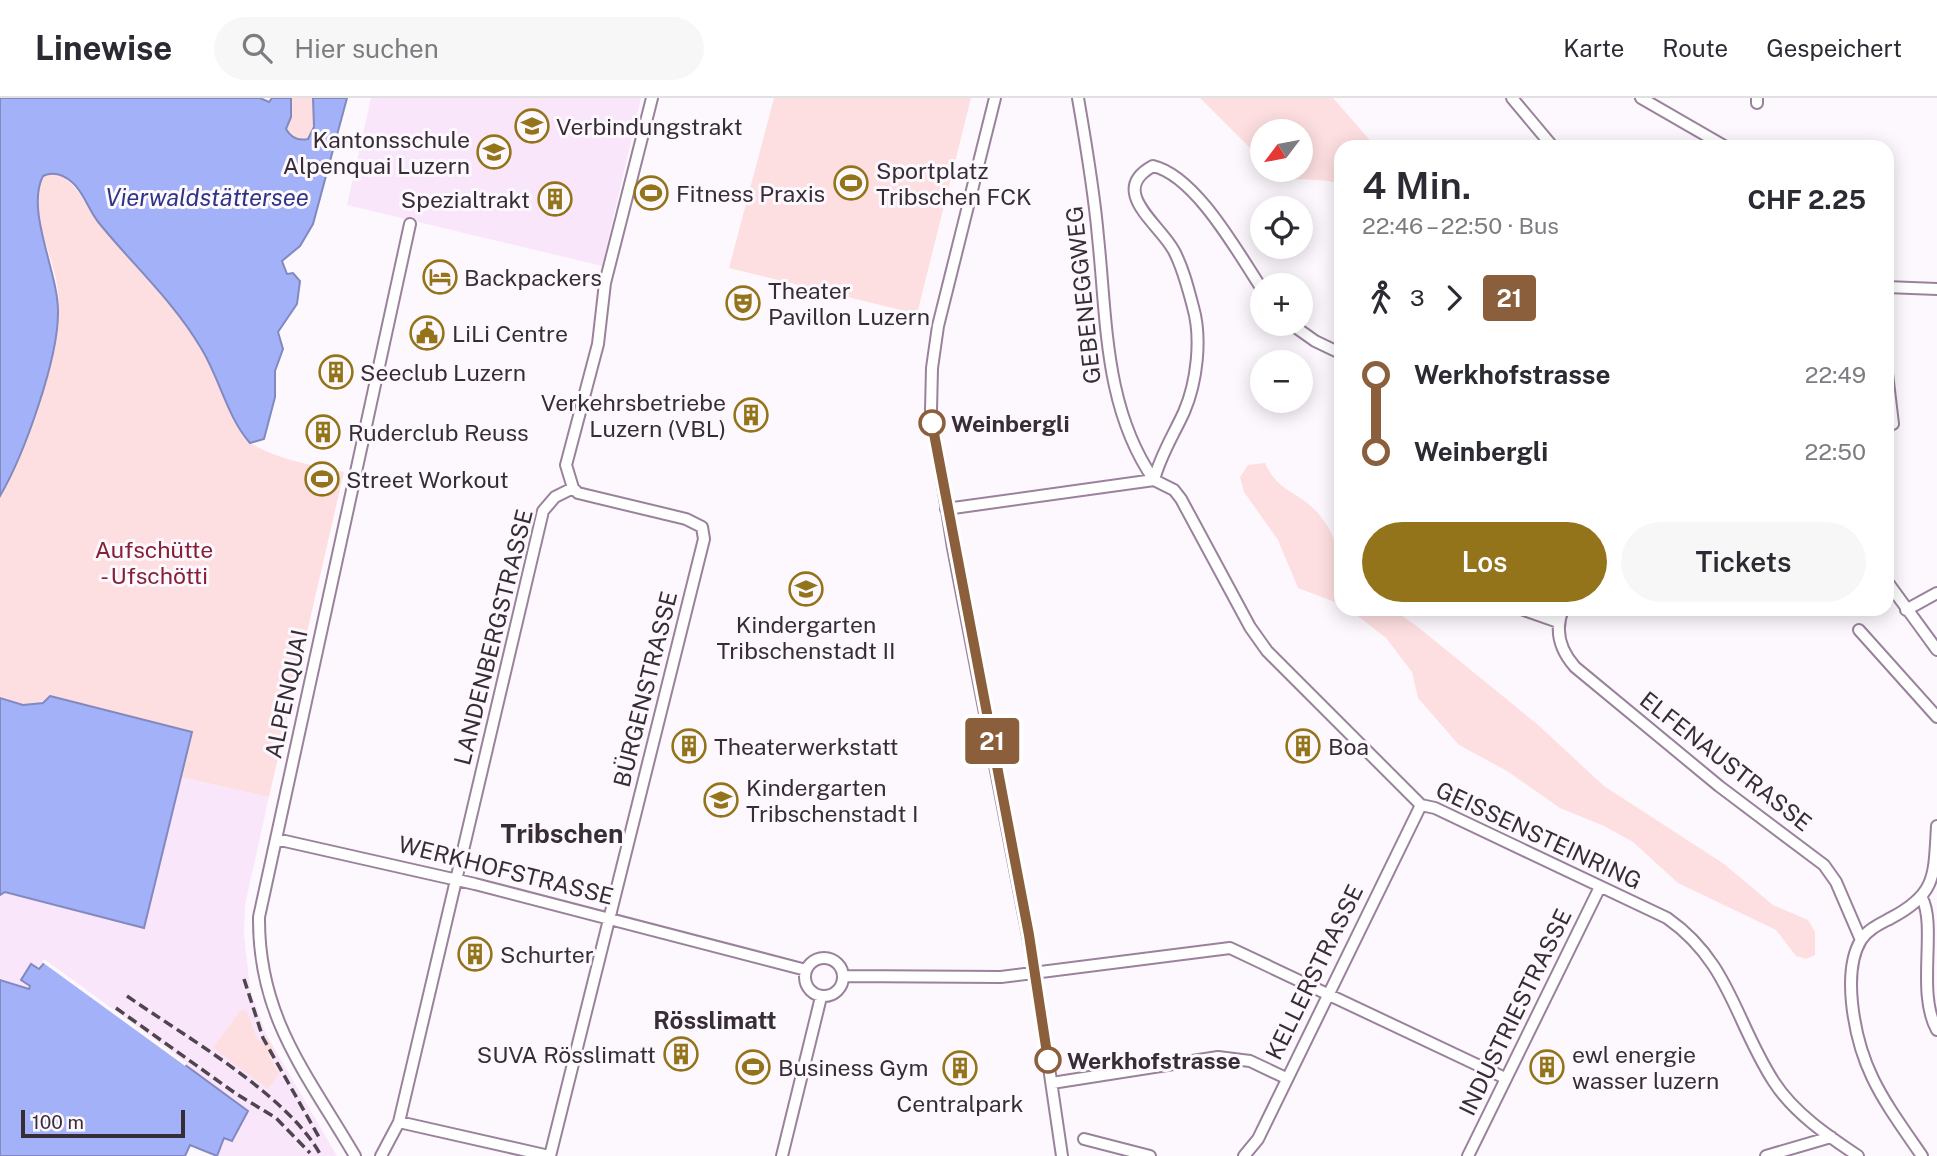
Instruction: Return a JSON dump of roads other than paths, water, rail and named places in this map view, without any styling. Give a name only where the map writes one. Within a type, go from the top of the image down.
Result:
[{"type":"street","points":[[573,488],[566,465],[598,344],[606,283],[652,98]]},
{"type":"street","points":[[995,98],[938,326],[932,368],[932,423],[1035,972],[1062,1156]]},
{"type":"street","name":"GEBENEGGWEG","points":[[1078,98],[1090,166],[1112,385],[1140,456],[1154,480]]},
{"type":"street","points":[[1512,98],[1547,140]]},
{"type":"street","points":[[1642,98],[1714,140]]},
{"type":"street","points":[[946,509],[1154,480],[1194,384],[1196,325],[1174,250],[1139,205],[1134,193],[1135,181],[1142,172],[1153,166],[1175,175],[1224,232],[1251,273]]},
{"type":"street","name":"ALPENQUAI","points":[[355,1156],[282,1032],[267,994],[260,952],[259,917],[410,224]]},
{"type":"street","points":[[1894,287],[1937,289]]},
{"type":"street","points":[[1308,336],[1334,350]]},
{"type":"street","name":"GEISSENSTEINRING","points":[[1154,480],[1174,490],[1181,499],[1250,627],[1267,651],[1420,805],[1435,808],[1667,918],[1700,945],[1722,979],[1775,1083],[1831,1138],[1858,1156]]},
{"type":"street","name":"LANDENBERGSTRASSE","points":[[381,1156],[399,1122],[454,878],[543,511],[555,497],[573,488]]},
{"type":"street","name":"BÜRGENSTRASSE","points":[[550,1156],[704,539],[702,527],[687,519],[578,493],[573,488]]},
{"type":"street","points":[[1894,592],[1936,645]]},
{"type":"street","points":[[1906,610],[1937,593]]},
{"type":"street","points":[[1541,616],[1558,622],[1560,616]]},
{"type":"street","name":"ELFENAUSTRASSE","points":[[1558,622],[1560,643],[1565,655],[1575,667],[1718,786],[1825,865],[1836,882],[1861,940]]},
{"type":"street","points":[[1859,630],[1937,717]]},
{"type":"street","name":"KELLERSTRASSE","points":[[1244,1156],[1258,1139],[1420,805]]},
{"type":"street","points":[[1922,1156],[1886,1104],[1861,1058],[1850,988],[1852,968],[1861,940],[1872,928],[1913,907],[1923,898],[1934,877],[1937,826]]},
{"type":"street","name":"WERKHOFSTRASSE","points":[[276,839],[454,878],[806,970],[815,960],[829,958],[839,965],[843,976]]},
{"type":"street","name":"INDUSTRIESTRASSE","points":[[1468,1156],[1600,887]]},
{"type":"street","points":[[1923,898],[1932,915],[1929,1008],[1937,1030]]},
{"type":"street","points":[[821,997],[837,992],[843,976],[977,978],[1230,948],[1505,1078]]},
{"type":"street","points":[[806,970],[806,986],[821,997]]},
{"type":"street","points":[[782,1156],[821,997]]},
{"type":"street","points":[[1052,1083],[1218,1057],[1250,1061],[1286,1079]]},
{"type":"street","points":[[399,1122],[550,1156]]},
{"type":"street","points":[[1766,1156],[1831,1138]]},
{"type":"street","points":[[1084,1139],[1150,1156]]},
{"type":"water","name":"Vierwaldstättersee","points":[[0,98],[260,98],[269,102],[272,98],[291,98],[291,117],[286,129],[293,137],[301,140],[308,139],[314,127],[313,98],[347,98],[313,224],[300,246],[282,261],[287,274],[293,273],[300,281],[297,304],[278,332],[283,349],[275,371],[275,397],[264,439],[250,443],[242,433],[208,360],[190,331],[166,299],[99,223],[77,187],[62,176],[47,175],[43,176],[39,190],[38,207],[57,297],[56,333],[38,407],[19,457],[0,496]]},
{"type":"water","points":[[50,696],[192,732],[144,928],[5,892],[0,895],[0,698],[23,705],[43,703]]},
{"type":"water","points":[[45,962],[248,1111],[232,1141],[224,1138],[217,1156],[190,1145],[185,1156],[0,1156],[0,980],[29,989],[30,986],[21,980],[31,964],[39,969]]},
{"type":"railway","points":[[244,979],[263,1038],[320,1139]]},
{"type":"railway","points":[[127,996],[234,1068],[261,1090],[286,1111],[321,1156]]},
{"type":"railway","points":[[116,1008],[235,1093],[276,1118],[310,1153]]},
{"type":"place","name":"Verbindungstrakt","points":[[532,126]]},
{"type":"place","name":"Kantonsschule Alpenquai Luzern","points":[[494,152]]},
{"type":"place","name":"Sportplatz Tribschen FCK","points":[[851,183]]},
{"type":"place","name":"Fitness Praxis","points":[[651,193]]},
{"type":"place","name":"Spezialtrakt","points":[[555,199]]},
{"type":"place","name":"Backpackers","points":[[440,277]]},
{"type":"place","name":"Theater Pavillon Luzern","points":[[743,303]]},
{"type":"place","name":"LiLi Centre","points":[[427,333]]},
{"type":"place","name":"Seeclub Luzern","points":[[336,372]]},
{"type":"place","name":"Verkehrsbetriebe Luzern (VBL)","points":[[751,415]]},
{"type":"place","name":"Weinbergli","points":[[932,423]]},
{"type":"place","name":"Ruderclub Reuss","points":[[323,432]]},
{"type":"place","name":"Street Workout","points":[[322,479]]},
{"type":"place","name":"Kindergarten Tribschenstadt II","points":[[806,589]]},
{"type":"place","name":"Theaterwerkstatt","points":[[689,746]]},
{"type":"place","name":"Boa","points":[[1303,746]]},
{"type":"place","name":"Kindergarten Tribschenstadt I","points":[[721,800]]},
{"type":"place","name":"Schurter","points":[[475,954]]},
{"type":"place","name":"SUVA Rösslimatt","points":[[681,1054]]},
{"type":"place","name":"Werkhofstrasse","points":[[1048,1060]]},
{"type":"place","name":"Business Gym","points":[[753,1067]]},
{"type":"place","name":"ewl energie wasser luzern","points":[[1547,1067]]},
{"type":"place","name":"Centralpark","points":[[960,1068]]},
{"type":"district","name":"Tribschen","points":[[562,833]]},
{"type":"district","name":"Rösslimatt","points":[[715,1020]]},
{"type":"park label","name":"Aufschütte - Ufschötti","points":[[154,562]]}]
